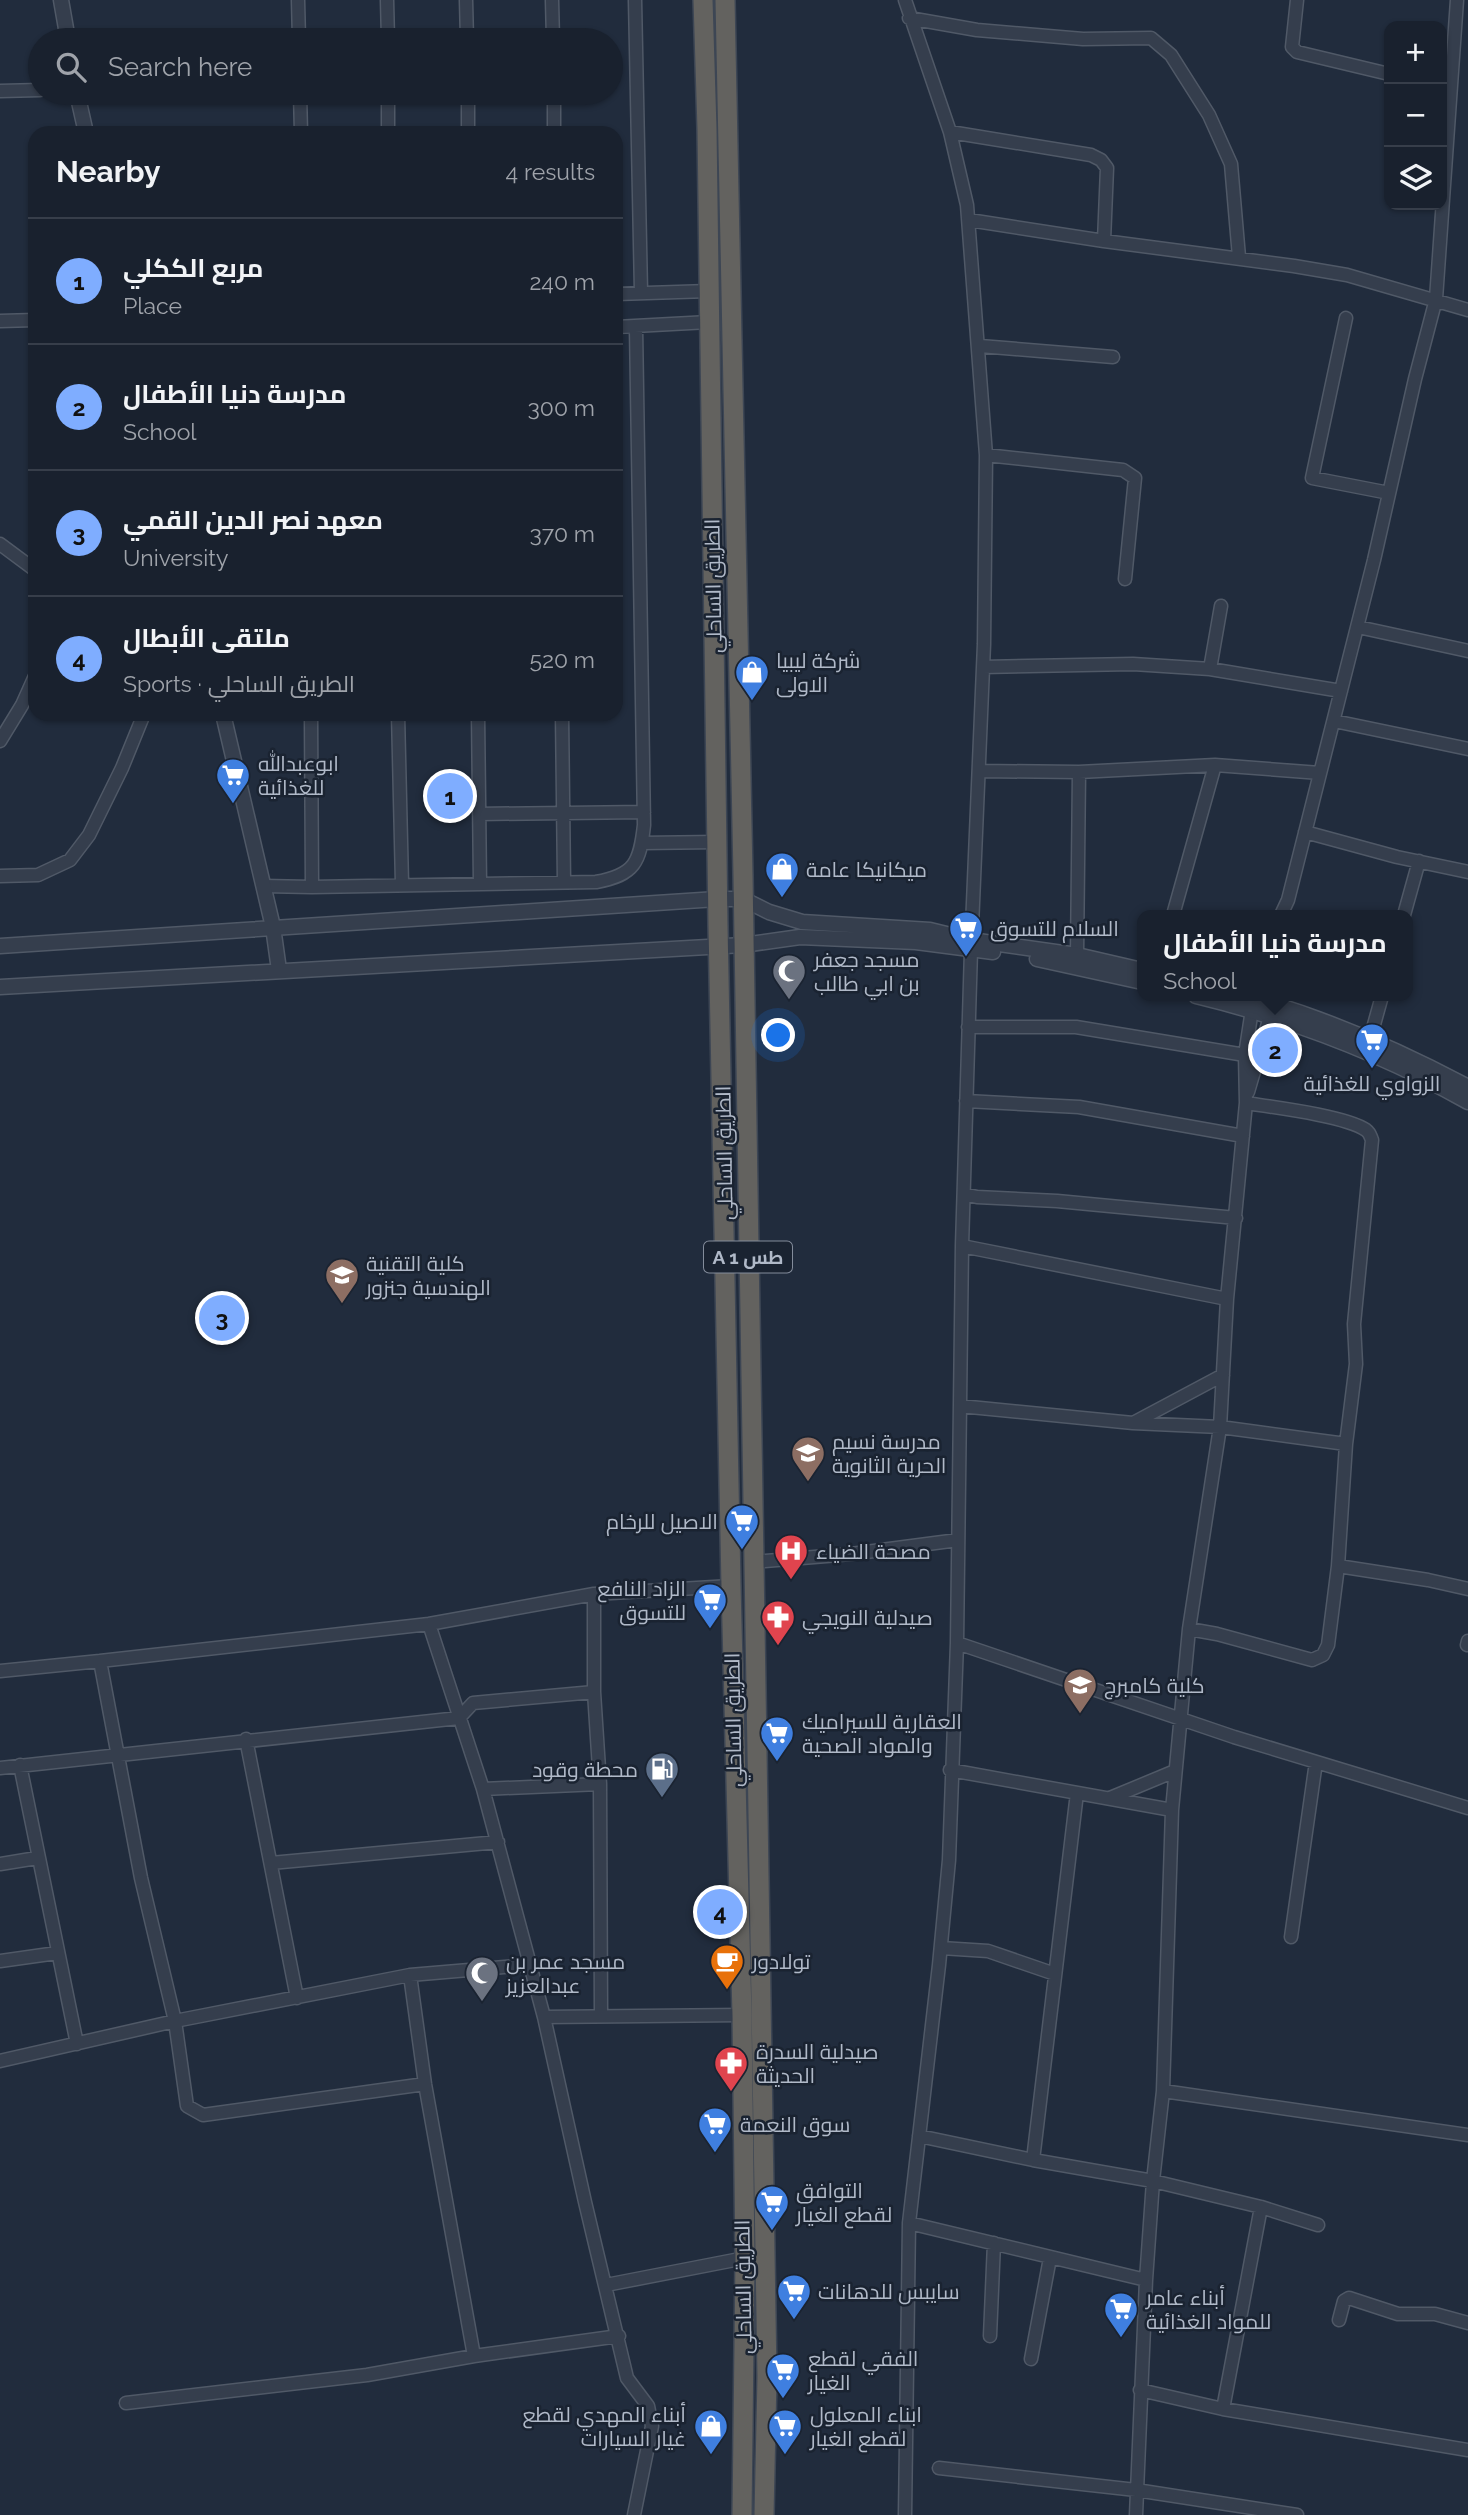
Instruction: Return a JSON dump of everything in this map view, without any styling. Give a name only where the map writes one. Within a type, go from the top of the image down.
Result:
[{"type":"highway","name":"الطريق الساحلي","points":[[703,0],[718,946],[743,2015],[743,2515]]},
{"type":"highway","name":"الطريق الساحلي","points":[[725,0],[743,899],[767,2377],[764,2515]]},
{"type":"street","points":[[61,0],[66,28]]},
{"type":"street","points":[[298,0],[299,28]]},
{"type":"street","points":[[387,0],[388,28]]},
{"type":"street","points":[[466,0],[467,28]]},
{"type":"street","points":[[552,0],[553,28]]},
{"type":"street","points":[[635,0],[641,292]]},
{"type":"street","points":[[905,0],[950,132],[969,220],[986,455],[983,667],[962,1246],[957,1643],[950,1770],[949,1860],[909,2223],[905,2515]]},
{"type":"street","points":[[1297,0],[1292,47],[1297,52],[1384,73]]},
{"type":"street","points":[[1446,84],[1457,0]]},
{"type":"street","points":[[909,18],[977,30],[1083,38],[1151,38],[1171,55],[1203,105],[1231,164],[1239,257]]},
{"type":"street","points":[[0,91],[28,90]]},
{"type":"street","points":[[80,105],[84,126]]},
{"type":"street","points":[[300,105],[301,126]]},
{"type":"street","points":[[388,105],[388,126]]},
{"type":"street","points":[[468,105],[468,126]]},
{"type":"street","points":[[554,105],[554,126]]},
{"type":"street","points":[[950,132],[1091,155],[1101,160],[1107,167],[1104,241]]},
{"type":"street","points":[[1287,910],[1436,299],[1443,147]]},
{"type":"street","points":[[969,220],[1104,241],[1239,257],[1347,275],[1468,310]]},
{"type":"street","points":[[623,293],[709,291]]},
{"type":"street","points":[[1346,318],[1312,478],[1389,493]]},
{"type":"street","points":[[0,321],[28,320]]},
{"type":"street","points":[[623,327],[709,322]]},
{"type":"street","points":[[262,886],[596,882],[626,872],[641,853],[644,812],[636,327]]},
{"type":"street","points":[[979,346],[1113,357]]},
{"type":"street","points":[[986,455],[1123,470],[1135,478],[1125,579]]},
{"type":"street","points":[[0,544],[28,565]]},
{"type":"street","points":[[1210,669],[1221,606]]},
{"type":"street","points":[[1357,627],[1468,651]]},
{"type":"street","points":[[983,667],[1133,664],[1210,669],[1341,691]]},
{"type":"street","points":[[0,741],[28,692]]},
{"type":"street","points":[[0,876],[38,875],[70,860],[89,835],[122,768],[141,721]]},
{"type":"street","points":[[225,721],[273,927],[278,970]]},
{"type":"street","points":[[311,721],[312,887]]},
{"type":"street","points":[[398,721],[402,884]]},
{"type":"street","points":[[478,721],[480,884]]},
{"type":"street","points":[[562,721],[564,882]]},
{"type":"street","points":[[1334,721],[1468,749]]},
{"type":"street","points":[[979,771],[1079,772],[1215,765],[1320,773]]},
{"type":"street","points":[[1174,910],[1215,765]]},
{"type":"street","points":[[1077,955],[1079,772]]},
{"type":"street","points":[[479,814],[644,812]]},
{"type":"street","points":[[1305,832],[1468,872]]},
{"type":"street","points":[[642,844],[717,842]]},
{"type":"street","points":[[1405,910],[1419,861]]},
{"type":"street","points":[[0,946],[743,899],[769,912],[802,922],[930,930],[971,945],[1137,981]]},
{"type":"street","points":[[1283,910],[1288,900]]},
{"type":"street","points":[[0,987],[743,945],[800,937],[971,945],[1077,955],[1137,969]]},
{"type":"street","points":[[1136,2515],[1146,2280],[1163,2091],[1172,1810],[1189,1629],[1220,1427],[1227,1299],[1246,1101],[1244,1055],[1251,1001]]},
{"type":"street","points":[[1255,1001],[1370,1040],[1468,1085]]},
{"type":"street","points":[[1370,1040],[1381,1001]]},
{"type":"street","points":[[1246,1101],[1273,1006]]},
{"type":"street","points":[[1273,1006],[1324,1034],[1361,1049],[1468,1102]]},
{"type":"street","points":[[968,1027],[1076,1027],[1244,1055]]},
{"type":"street","points":[[966,1101],[1079,1107],[1243,1136]]},
{"type":"street","points":[[1189,1629],[1317,1659],[1328,1645],[1338,1566],[1346,1444],[1356,1364],[1354,1325],[1372,1140],[1365,1130],[1347,1123],[1246,1101]]},
{"type":"street","points":[[964,1194],[1236,1218]]},
{"type":"street","points":[[962,1246],[1227,1299]]},
{"type":"street","points":[[1133,1423],[1223,1375]]},
{"type":"street","points":[[960,1406],[1133,1423],[1220,1427],[1346,1444]]},
{"type":"street","points":[[754,1562],[851,1554],[958,1540]]},
{"type":"street","points":[[1338,1566],[1468,1589]]},
{"type":"street","points":[[0,1671],[429,1624],[594,1594],[731,1586]]},
{"type":"street","points":[[594,1594],[594,1692],[600,1784],[601,2016]]},
{"type":"street","points":[[429,1624],[498,1842],[544,2017],[627,2378],[652,2415],[634,2515]]},
{"type":"street","points":[[957,1643],[1179,1718],[1468,1808]]},
{"type":"street","points":[[100,1661],[141,1878],[175,2021],[187,2106],[203,2115],[425,2084]]},
{"type":"street","points":[[0,1768],[459,1717],[473,1703],[594,1692]]},
{"type":"street","points":[[246,1739],[297,1998]]},
{"type":"street","points":[[1291,1937],[1317,1762]]},
{"type":"street","points":[[20,1765],[77,2044]]},
{"type":"street","points":[[950,1770],[1172,1810]]},
{"type":"street","points":[[1110,1798],[1175,1771]]},
{"type":"street","points":[[482,1788],[600,1784]]},
{"type":"street","points":[[1033,2160],[1077,1793]]},
{"type":"street","points":[[271,1863],[498,1842]]},
{"type":"street","points":[[0,1864],[37,1858]]},
{"type":"street","points":[[941,1948],[988,1951],[1012,1957],[1055,1974]]},
{"type":"street","points":[[0,1961],[57,1953]]},
{"type":"street","points":[[0,2061],[175,2021],[410,1975],[529,1965]]},
{"type":"street","points":[[410,1975],[425,2084],[474,2356]]},
{"type":"street","points":[[544,2017],[743,2015]]},
{"type":"street","points":[[1163,2091],[1468,2135]]},
{"type":"street","points":[[919,2136],[1153,2181],[1261,2207],[1318,2225]]},
{"type":"street","points":[[1223,2409],[1261,2207]]},
{"type":"street","points":[[909,2223],[1146,2280]]},
{"type":"street","points":[[990,2336],[994,2243]]},
{"type":"street","points":[[606,2285],[745,2258]]},
{"type":"street","points":[[1031,2359],[1050,2258]]},
{"type":"street","points":[[1339,2319],[1343,2301],[1349,2298],[1398,2314],[1435,2314],[1468,2323]]},
{"type":"street","points":[[126,2403],[368,2375],[474,2356],[619,2336]]},
{"type":"street","points":[[1140,2390],[1223,2409],[1468,2450]]},
{"type":"street","points":[[939,2468],[1136,2490],[1297,2515]]},
{"type":"place","name":"شركة ليبيا الاولى","points":[[752,702]]},
{"type":"place","name":"مربع الككلي","points":[[450,796]]},
{"type":"place","name":"ابوعبدالله للغذائية","points":[[233,805]]},
{"type":"place","name":"ميكانيكا عامة","points":[[782,899]]},
{"type":"place","name":"السلام للتسوق","points":[[966,958]]},
{"type":"place","name":"مسجد جعفر بن ابي طالب","points":[[789,1001]]},
{"type":"place","name":"مدرسة دنيا الأطفال","points":[[1275,1050]]},
{"type":"place","name":"الزواوي للغذائية","points":[[1372,1070]]},
{"type":"place","name":"كلية التقنية الهندسية جنزور","points":[[342,1305]]},
{"type":"place","name":"معهد نصر الدين القمي","points":[[222,1318]]},
{"type":"place","name":"مدرسة نسيم الحرية الثانوية","points":[[808,1483]]},
{"type":"place","name":"الاصيل للرخام","points":[[742,1551]]},
{"type":"place","name":"مصحة الضياء","points":[[791,1581]]},
{"type":"place","name":"الزاد النافع للتسوق","points":[[710,1630]]},
{"type":"place","name":"صيدلية النويجي","points":[[778,1647]]},
{"type":"place","name":"كلية كامبرج","points":[[1080,1715]]},
{"type":"place","name":"العقارية للسيراميك والمواد الصحية","points":[[777,1763]]},
{"type":"place","name":"محطة وقود","points":[[662,1799]]},
{"type":"place","name":"ملتقى الأبطال","points":[[720,1912]]},
{"type":"place","name":"تولادور","points":[[727,1991]]},
{"type":"place","name":"مسجد عمر بن عبدالعزيز","points":[[482,2003]]},
{"type":"place","name":"صيدلية السدرة الحديثة","points":[[731,2093]]},
{"type":"place","name":"سوق النعمة","points":[[715,2154]]},
{"type":"place","name":"التوافق لقطع الغيار","points":[[772,2232]]},
{"type":"place","name":"سايبس للدهانات","points":[[794,2321]]},
{"type":"place","name":"أبناء عامر للمواد الغذائية","points":[[1121,2339]]},
{"type":"place","name":"الفقي لقطع الغيار","points":[[783,2400]]},
{"type":"place","name":"أبناء المهدي لقطع غيار السيارات","points":[[711,2456]]},
{"type":"place","name":"ابناء المعلول لقطع الغيار","points":[[785,2456]]}]
